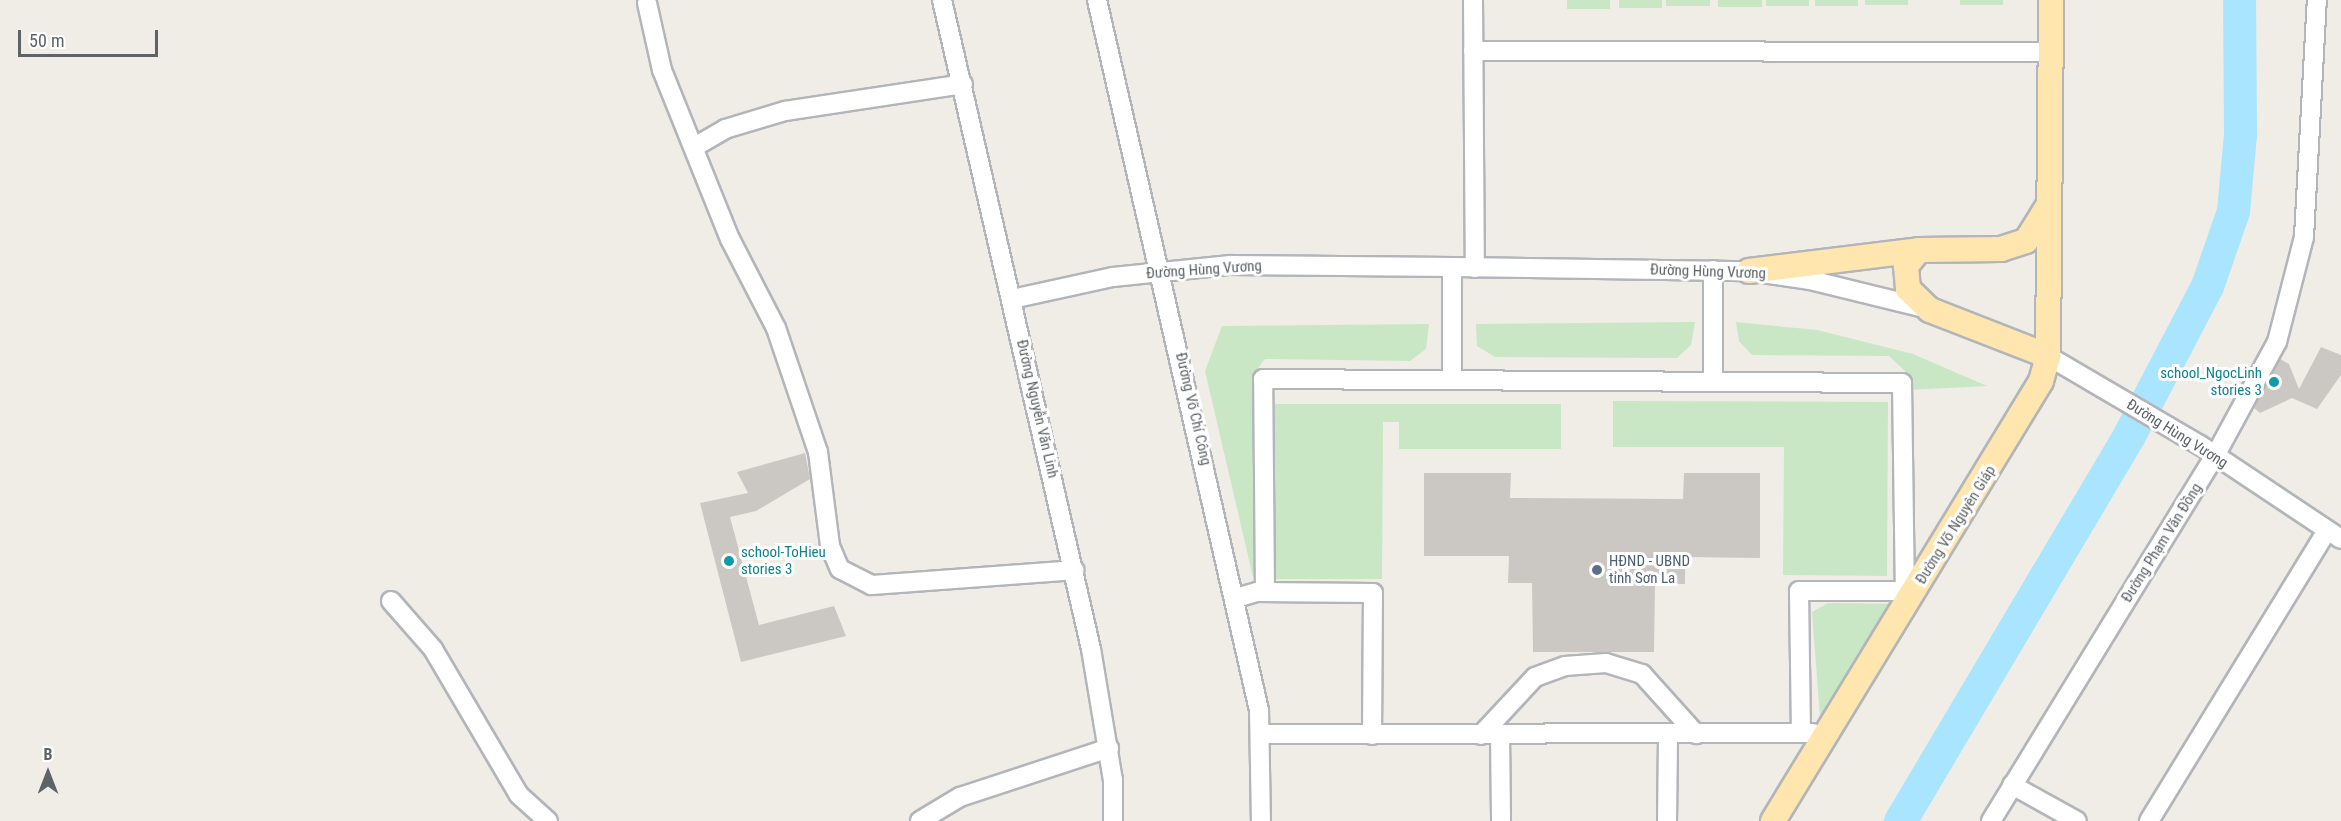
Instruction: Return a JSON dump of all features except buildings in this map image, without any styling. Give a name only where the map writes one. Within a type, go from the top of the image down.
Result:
[{"type":"main road","name":"Đường Võ Nguyên Giáp","points":[[1773,821],[1813,733],[1909,593],[2020,423],[2048,356],[2050,0]]},
{"type":"main road","points":[[1749,271],[1919,250],[2001,249],[2026,241],[2049,202]]},
{"type":"main road","points":[[1919,250],[1906,266],[1908,289],[1930,310]]},
{"type":"main road","name":"Đường Hùng Vương","points":[[1930,310],[2048,356]]},
{"type":"street","name":"Đường Nguyễn Văn Linh","points":[[942,0],[1074,570],[1109,748],[1113,821]]},
{"type":"street","name":"Đường Võ Chí Công","points":[[1097,0],[1236,598],[1263,734],[1261,821]]},
{"type":"street","points":[[1473,0],[1475,268]]},
{"type":"street","name":"Đường Phạm Văn Đồng","points":[[1991,821],[2208,451],[2277,342],[2289,302],[2311,174],[2317,0]]},
{"type":"street","points":[[647,3],[662,70],[696,146],[730,239],[768,305],[818,452],[830,546],[840,569],[871,585],[1074,570]]},
{"type":"street","points":[[1473,51],[2050,52]]},
{"type":"street","points":[[696,146],[725,129],[785,111],[963,84]]},
{"type":"street","name":"Đường Hùng Vương","points":[[1012,299],[1162,272],[1230,265],[1713,270],[1749,271],[1810,280],[1930,310]]},
{"type":"street","points":[[1452,267],[1452,378]]},
{"type":"street","points":[[1713,270],[1713,380]]},
{"type":"street","name":"Đường Hùng Vương","points":[[2048,356],[2208,451],[2334,535]]},
{"type":"street","points":[[1263,734],[1813,733],[1799,591],[1909,593],[1902,382],[1452,378],[1263,380],[1265,592]]},
{"type":"street","points":[[2149,821],[2334,535]]},
{"type":"street","points":[[1236,598],[1265,592],[1373,593],[1372,735]]},
{"type":"street","points":[[391,601],[433,650],[512,785],[548,821]]},
{"type":"street","points":[[1481,735],[1534,678],[1564,666],[1606,663],[1642,674],[1696,734]]},
{"type":"street","points":[[1667,821],[1668,734]]},
{"type":"street","points":[[1500,735],[1501,821]]},
{"type":"street","points":[[920,821],[960,797],[1109,748]]},
{"type":"street","points":[[2012,785],[2077,821]]},
{"type":"green space","points":[[1567,0],[1610,0],[1610,9],[1567,9]]},
{"type":"green space","points":[[1619,0],[1662,0],[1662,8],[1619,8]]},
{"type":"green space","points":[[1666,0],[1710,0],[1710,6],[1666,6]]},
{"type":"green space","points":[[1718,0],[1762,0],[1762,7],[1718,7]]},
{"type":"green space","points":[[1766,0],[1809,0],[1809,6],[1766,6]]},
{"type":"green space","points":[[1815,0],[1858,0],[1858,6],[1815,6]]},
{"type":"green space","points":[[1865,0],[1908,0],[1908,5],[1865,5]]},
{"type":"green space","points":[[1960,0],[2003,0],[2003,5],[1960,5]]},
{"type":"green space","points":[[1695,322],[1691,345],[1677,358],[1495,357],[1477,346],[1476,324]]},
{"type":"green space","points":[[1736,322],[1817,330],[1913,354],[1987,386],[1907,390],[1905,371],[1889,356],[1752,355],[1739,341]]},
{"type":"green space","points":[[1429,324],[1426,349],[1410,361],[1265,359],[1258,368],[1258,572],[1253,577],[1205,371],[1222,326]]},
{"type":"green space","points":[[1613,401],[1888,402],[1887,576],[1783,575],[1784,447],[1613,447]]},
{"type":"green space","points":[[1275,404],[1561,404],[1561,449],[1399,449],[1399,422],[1383,422],[1382,579],[1275,579]]},
{"type":"green space","points":[[1828,603],[1898,604],[1833,717],[1820,717],[1812,612]]},
{"type":"waterway","points":[[1900,821],[2129,435],[2207,286],[2233,211],[2240,134],[2239,0]]},
{"type":"place","name":"school_NgocLinh stories 3","points":[[2274,382]]},
{"type":"place","name":"school-ToHieu stories 3","points":[[729,561]]},
{"type":"place","name":"HĐND - UBND tỉnh Sơn La","points":[[1597,570]]}]
